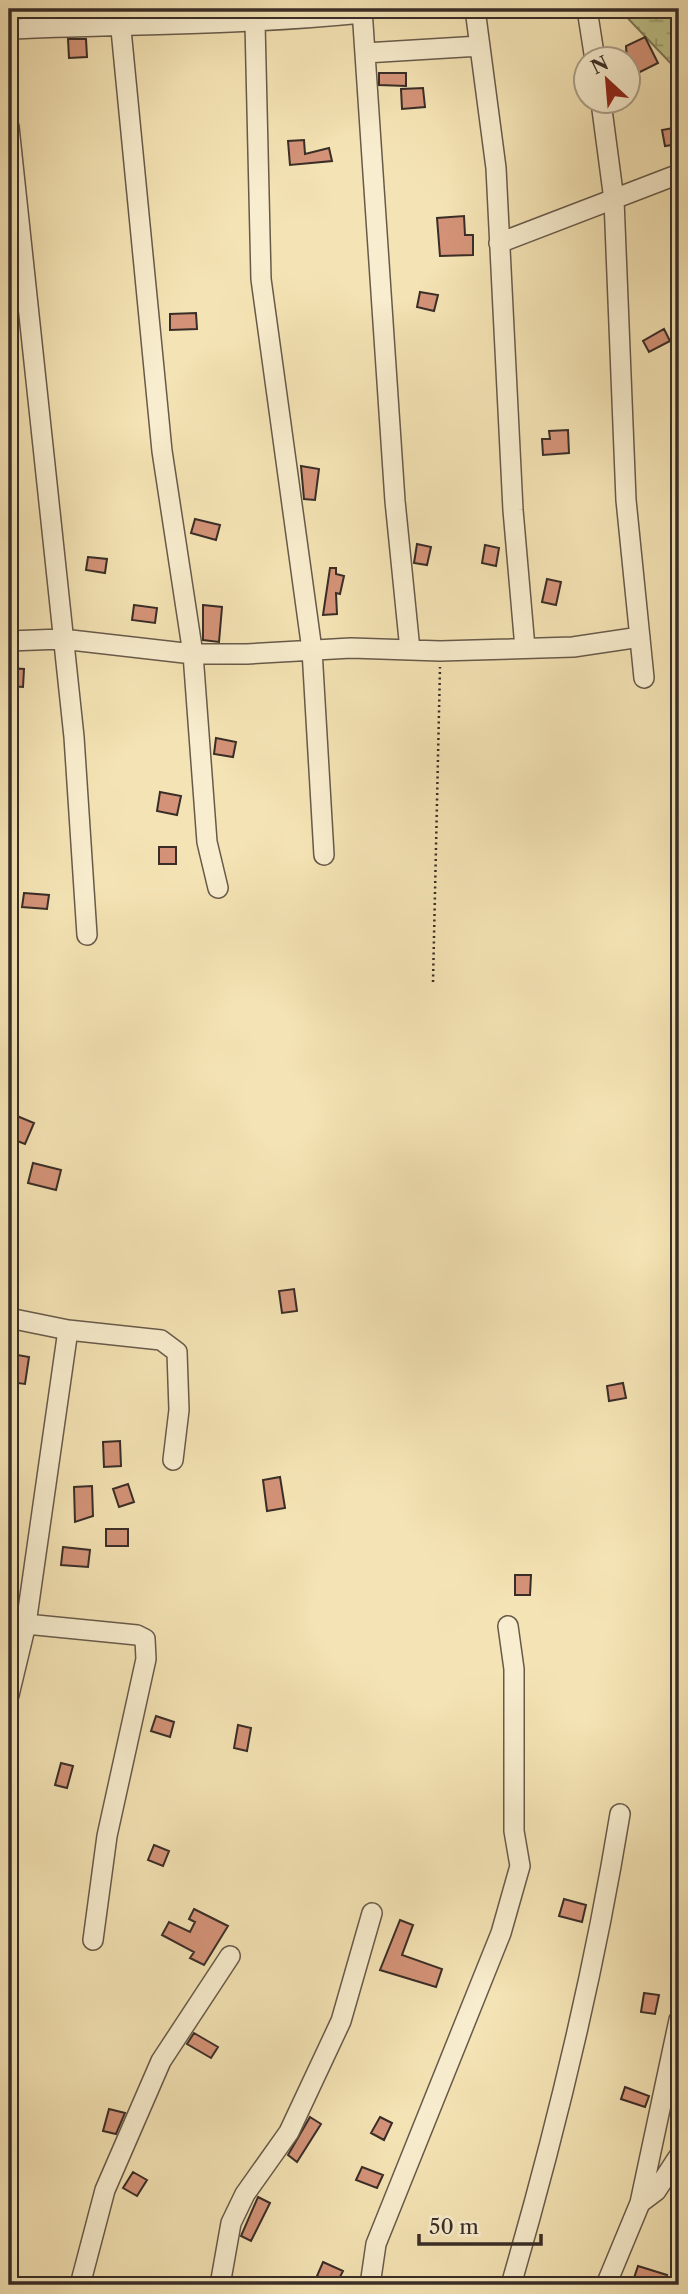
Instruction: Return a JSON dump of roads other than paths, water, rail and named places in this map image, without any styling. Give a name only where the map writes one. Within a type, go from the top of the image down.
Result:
[{"type":"street","points":[[475,9],[496,168],[513,510],[525,648]]},
{"type":"street","points":[[587,9],[593,46]]},
{"type":"street","points":[[9,29],[120,16],[255,23],[362,11],[395,501],[410,650]]},
{"type":"street","points":[[120,16],[162,451],[193,654],[207,842],[218,888]]},
{"type":"street","points":[[255,23],[261,279],[312,650],[324,855]]},
{"type":"street","points":[[365,53],[480,46]]},
{"type":"street","points":[[603,116],[614,200],[626,500],[644,678]]},
{"type":"street","points":[[9,130],[74,737],[87,935]]},
{"type":"street","points":[[499,243],[679,174]]},
{"type":"street","points":[[9,641],[62,639],[193,654],[573,647],[640,637]]},
{"type":"street","points":[[9,1318],[68,1330],[161,1340],[177,1353],[178,1410],[173,1460]]},
{"type":"street","points":[[9,1695],[26,1624],[68,1330]]},
{"type":"street","points":[[26,1624],[137,1635],[145,1640],[146,1659],[107,1836],[93,1940]]},
{"type":"street","points":[[370,2285],[380,2234],[501,1933],[520,1866],[514,1831],[514,1669],[508,1626]]},
{"type":"street","points":[[511,2285],[552,2145],[607,1895],[620,1814]]},
{"type":"street","points":[[220,2285],[231,2223],[245,2194],[289,2132],[341,2021],[372,1913]]},
{"type":"street","points":[[80,2285],[105,2190],[161,2061],[230,1956]]},
{"type":"street","points":[[606,2285],[640,2203],[679,2020]]},
{"type":"street","points":[[640,2203],[656,2191],[679,2157]]}]
